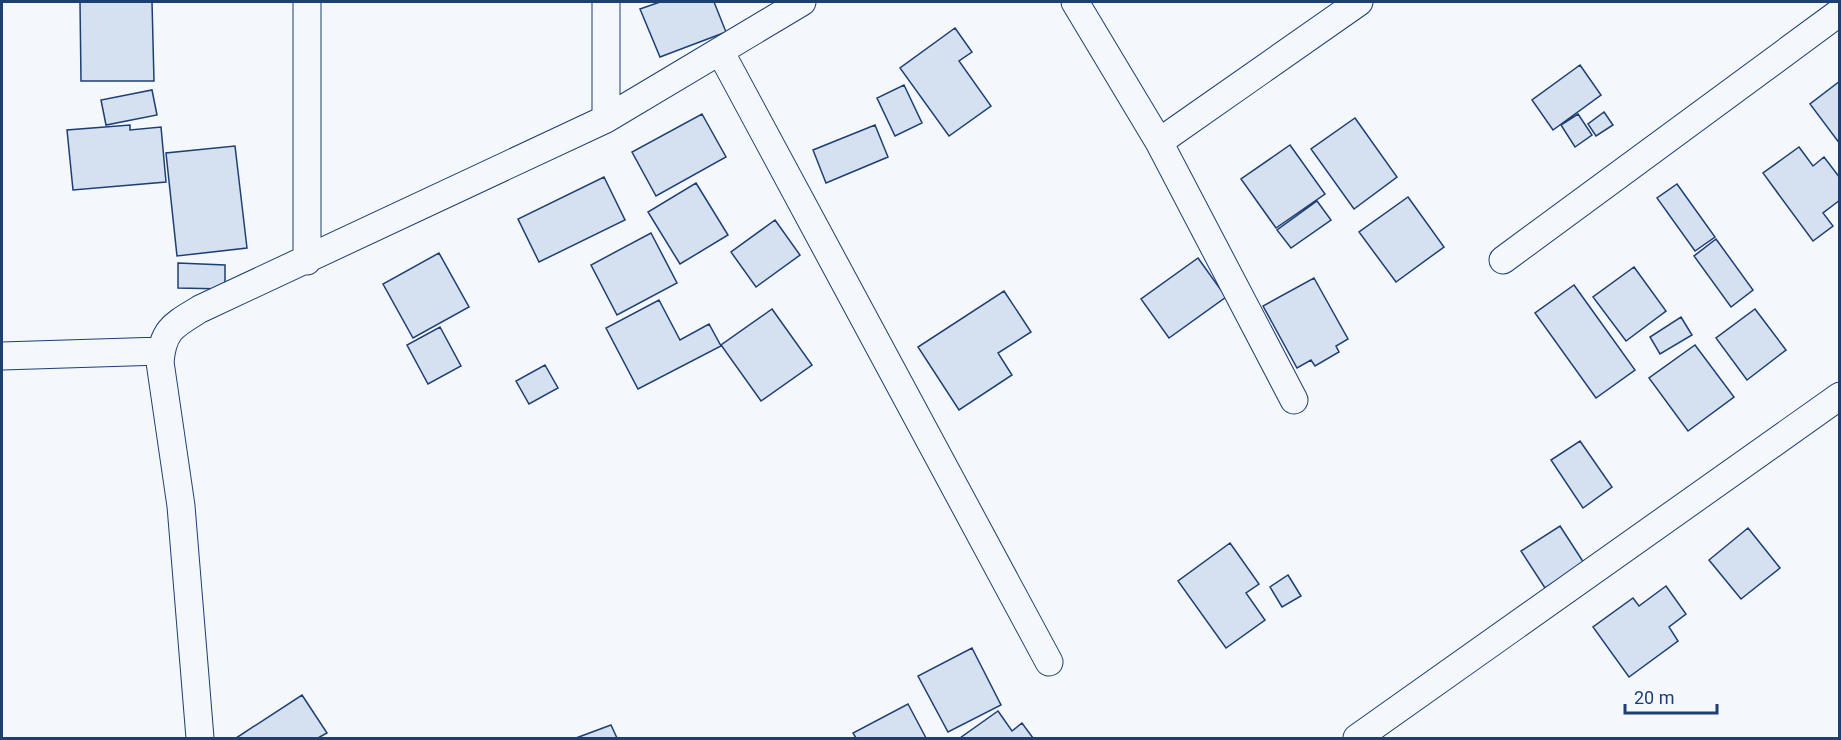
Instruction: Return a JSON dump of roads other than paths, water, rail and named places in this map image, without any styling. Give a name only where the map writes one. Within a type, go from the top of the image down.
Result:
[{"type":"street","points":[[307,2],[307,261]]},
{"type":"street","points":[[606,2],[606,119]]},
{"type":"street","points":[[200,738],[180,506],[160,362],[162,342],[169,332],[185,317],[606,119],[802,2]]},
{"type":"street","points":[[1075,2],[1159,142],[1294,400]]},
{"type":"street","points":[[1159,142],[1359,2]]},
{"type":"street","points":[[1503,260],[1839,12]]},
{"type":"street","points":[[720,51],[1049,662]]},
{"type":"street","points":[[2,356],[161,351]]},
{"type":"street","points":[[1357,738],[1839,396]]}]
